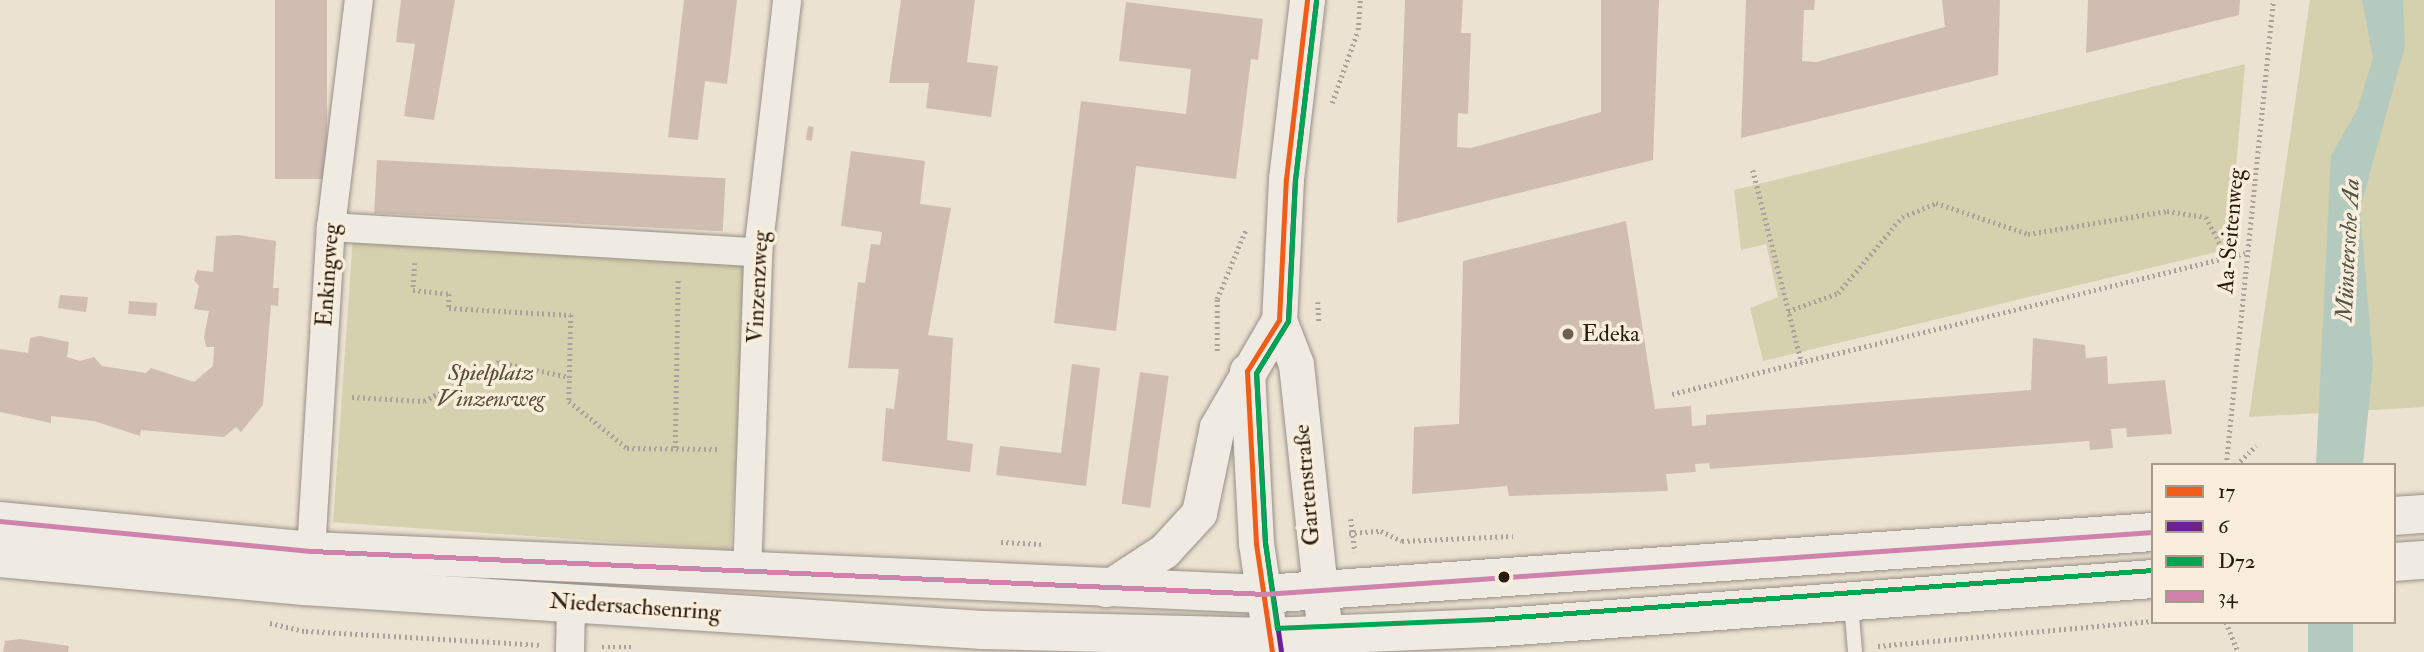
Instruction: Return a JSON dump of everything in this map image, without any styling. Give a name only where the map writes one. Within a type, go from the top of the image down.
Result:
[{"type":"main road","name":"Niedersachsenring","points":[[0,521],[312,551],[747,575],[1264,594],[1318,593],[2151,532]]},
{"type":"main road","name":"Niedersachsenring","points":[[0,558],[571,603],[1271,644],[1326,644],[1489,628],[2151,579]]},
{"type":"street","name":"Enkingweg","points":[[312,551],[331,227],[359,0]]},
{"type":"street","name":"Vinzenzweg","points":[[747,575],[758,252],[788,0]]},
{"type":"street","name":"Gartenstraße","points":[[1307,0],[1286,179],[1279,320],[1296,364],[1318,593],[1326,644]]},
{"type":"street","points":[[331,227],[758,252]]},
{"type":"street","name":"Gartenstraße","points":[[1106,589],[1164,551],[1199,513],[1232,368],[1279,320]]},
{"type":"street","points":[[1232,368],[1271,644]]},
{"type":"street","points":[[569,652],[571,603]]},
{"type":"street","points":[[1459,652],[1489,628]]},
{"type":"lane","points":[[1851,601],[1854,650]]},
{"type":"path","points":[[1329,114],[1358,30],[1360,0]]},
{"type":"path","name":"Aa-Seitenweg","points":[[2226,463],[2245,253],[2273,0]]},
{"type":"path","points":[[1753,170],[1802,363]]},
{"type":"path","points":[[1788,311],[1838,293],[1902,217],[1936,203],[2028,234],[2167,211],[2206,217],[2227,257]]},
{"type":"path","points":[[1232,368],[1217,299],[1250,219]]},
{"type":"path","points":[[417,233],[413,290],[449,294],[449,308],[572,314],[569,401],[627,448],[752,449]]},
{"type":"path","points":[[675,448],[678,248]]},
{"type":"path","points":[[1672,394],[2245,253]]},
{"type":"path","points":[[1318,287],[1319,327]]},
{"type":"path","points":[[320,396],[424,401],[499,362],[569,377]]},
{"type":"path","points":[[2237,463],[2256,446]]},
{"type":"path","points":[[1345,509],[1355,532]]},
{"type":"path","points":[[1854,650],[2151,621]]},
{"type":"path","points":[[2227,624],[2238,652]]},
{"type":"green space","points":[[2310,0],[2424,0],[2424,407],[2249,417]]},
{"type":"green space","points":[[2245,64],[2229,249],[1763,361],[1750,308],[1778,297],[1766,244],[1741,250],[1734,190]]},
{"type":"green space","name":"Spielplatz Vinzensweg","points":[[353,237],[750,265],[730,550],[333,522]]},
{"type":"water","name":"Münstersche Aa","points":[[2362,0],[2403,0],[2405,46],[2360,209],[2373,364],[2363,463],[2316,463],[2331,155],[2357,110],[2373,58]]},
{"type":"water","points":[[2308,624],[2353,624],[2353,652],[2308,652]]},
{"type":"building","points":[[275,0],[327,0],[327,179],[275,179]]},
{"type":"building","points":[[401,0],[455,0],[434,120],[404,116],[415,44],[396,42]]},
{"type":"building","points":[[684,0],[737,0],[727,84],[705,81],[698,140],[668,137]]},
{"type":"building","points":[[901,0],[975,0],[967,62],[998,66],[991,117],[926,108],[929,83],[889,83]]},
{"type":"building","points":[[1405,0],[1463,0],[1461,33],[1471,33],[1468,114],[1458,113],[1457,147],[1471,148],[1601,112],[1601,0],[1659,0],[1653,160],[1397,223]]},
{"type":"building","points":[[1746,0],[1815,0],[1814,10],[1804,10],[1802,61],[1816,62],[1945,27],[1942,0],[2000,0],[1998,75],[1741,138]]},
{"type":"building","points":[[2088,0],[2240,0],[2239,15],[2086,53]]},
{"type":"building","points":[[1126,2],[1263,19],[1258,60],[1251,59],[1236,179],[1136,166],[1116,331],[1054,323],[1081,101],[1186,114],[1191,69],[1119,61]]},
{"type":"building","points":[[808,126],[814,127],[812,141],[806,140]]},
{"type":"building","points":[[851,151],[925,161],[920,204],[951,208],[928,335],[953,338],[947,440],[973,444],[970,472],[882,461],[886,408],[894,409],[899,369],[848,368],[858,282],[865,283],[871,244],[880,245],[882,232],[841,226]]},
{"type":"building","points":[[377,160],[726,178],[723,231],[374,213]]},
{"type":"building","points":[[1626,221],[1655,409],[1691,406],[1692,426],[1706,425],[1706,415],[2031,390],[2033,338],[2085,345],[2086,358],[2107,356],[2108,384],[2165,380],[2172,434],[2127,437],[2126,428],[2111,429],[2113,448],[2090,450],[2089,441],[1710,469],[1709,463],[1695,464],[1696,472],[1666,474],[1668,491],[1509,496],[1507,486],[1412,494],[1414,427],[1459,424],[1463,261]]},
{"type":"building","points":[[238,235],[276,241],[273,288],[279,288],[278,306],[271,305],[263,405],[241,432],[236,427],[224,437],[141,430],[140,436],[94,421],[51,416],[51,423],[0,412],[0,349],[28,353],[30,338],[40,336],[69,342],[67,357],[80,361],[94,357],[102,366],[146,373],[151,368],[194,382],[213,366],[214,347],[206,347],[204,337],[209,311],[194,309],[199,286],[194,280],[197,270],[213,272],[216,236]]},
{"type":"building","points":[[60,295],[88,297],[86,312],[58,308]]},
{"type":"building","points":[[129,301],[157,303],[156,316],[128,314]]},
{"type":"building","points":[[1072,364],[1100,368],[1086,486],[996,475],[1000,446],[1061,453]]},
{"type":"building","points":[[1140,372],[1169,376],[1150,508],[1121,504]]},
{"type":"building","points":[[20,639],[69,646],[68,652],[3,652],[5,641]]},
{"type":"transit line","name":"17","points":[[1272,652],[1256,543],[1247,371],[1279,320],[1286,179],[1307,0]]},
{"type":"transit line","name":"6","points":[[1281,651],[1265,542],[1256,373],[1288,321],[1295,180],[1316,1]]},
{"type":"transit line","name":"D72","points":[[1316,1],[1295,180],[1288,321],[1256,373],[1265,542],[1277,628],[1488,619],[2151,570]]},
{"type":"transit line","name":"34","points":[[0,521],[311,551],[1264,594],[2151,532]]},
{"type":"place","name":"Edeka","points":[[1568,334]]}]
